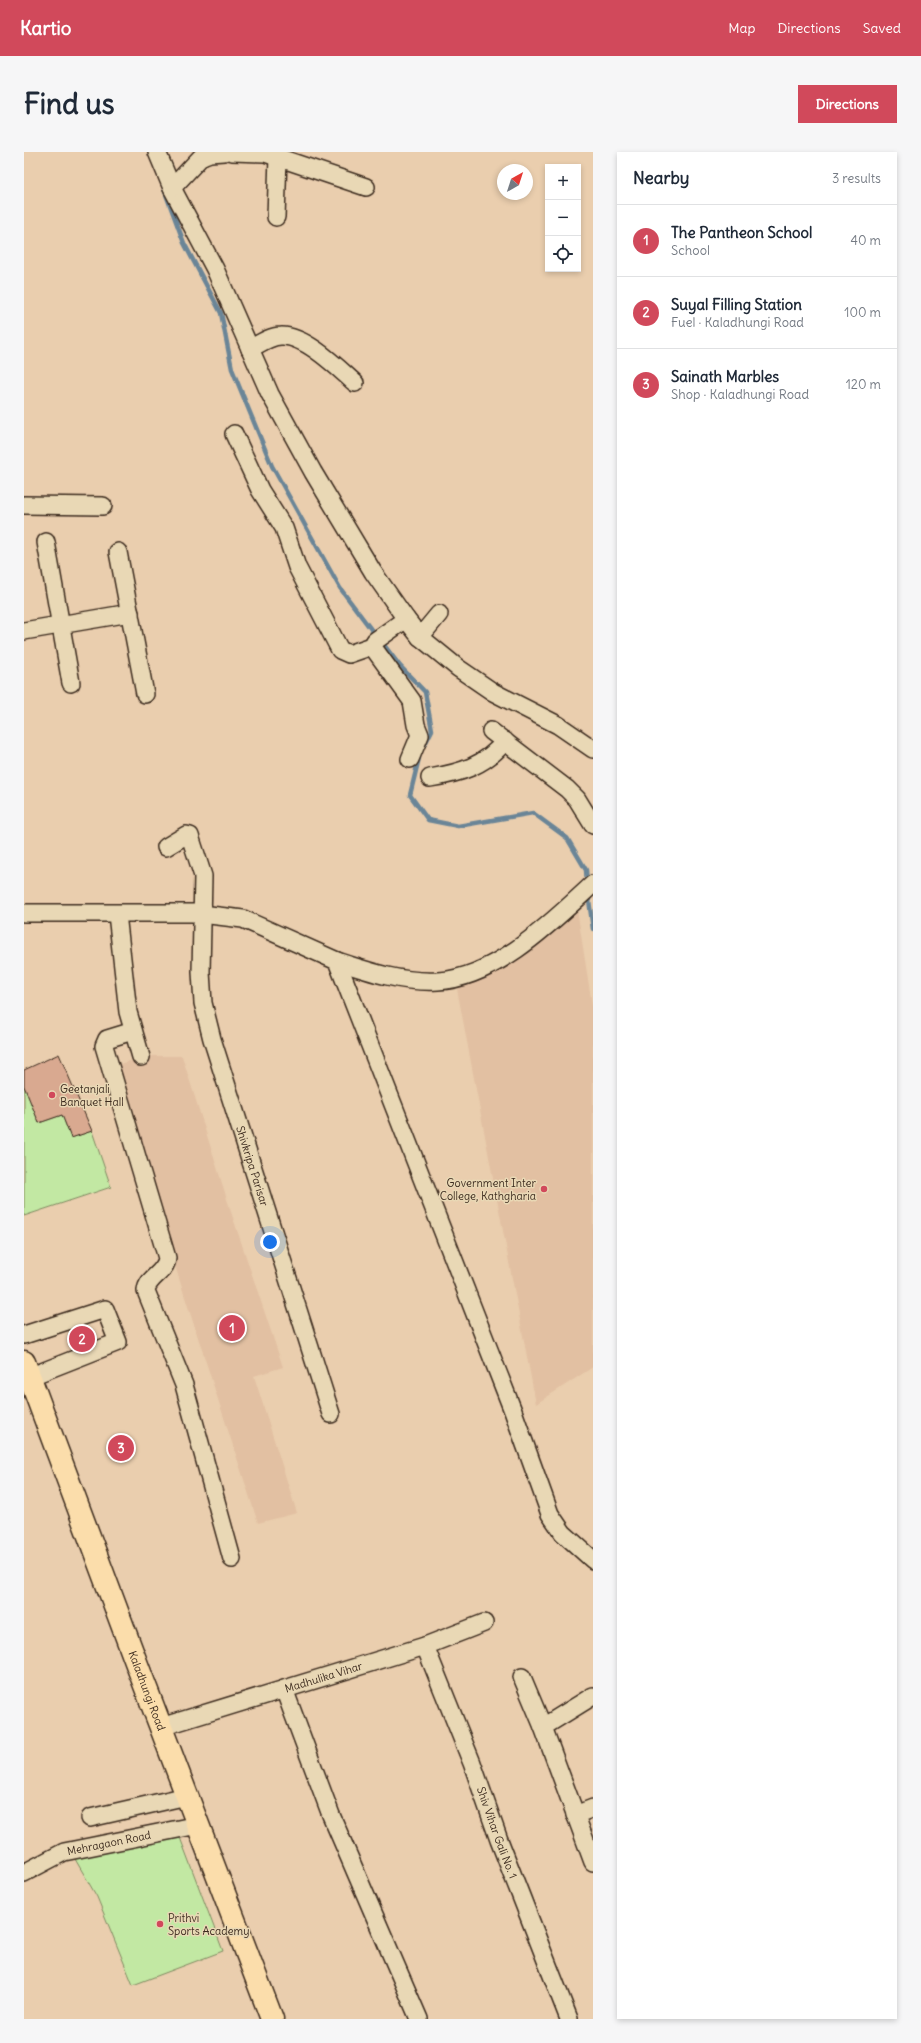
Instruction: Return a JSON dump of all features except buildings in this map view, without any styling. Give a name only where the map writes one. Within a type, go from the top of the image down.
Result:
[{"type":"main road","name":"Kaladhungi Road","points":[[26,1369],[272,2019]]},
{"type":"street","points":[[157,152],[172,188],[215,269],[270,394],[313,472],[373,572],[406,619],[420,637],[458,668],[493,692],[558,725],[593,749]]},
{"type":"street","points":[[172,188],[202,156],[210,153],[224,152]]},
{"type":"street","points":[[232,152],[265,153],[366,187]]},
{"type":"street","points":[[276,217],[278,157]]},
{"type":"street","points":[[250,349],[271,338],[281,336],[293,339],[315,349],[355,383]]},
{"type":"street","points":[[234,434],[260,490],[284,528],[296,567],[340,650],[348,654],[378,640],[406,619]]},
{"type":"street","points":[[24,505],[103,506]]},
{"type":"street","points":[[46,542],[71,683]]},
{"type":"street","points":[[118,552],[145,694]]},
{"type":"street","points":[[24,631],[130,613]]},
{"type":"street","points":[[420,637],[439,614]]},
{"type":"street","points":[[378,640],[412,701],[416,725],[420,735],[410,760]]},
{"type":"street","points":[[430,778],[471,768],[485,761],[498,736],[567,789],[577,799],[593,825]]},
{"type":"street","name":"Shivkripa Parisar","points":[[166,847],[186,835],[190,836],[203,876],[201,972],[203,1003],[212,1039],[331,1414]]},
{"type":"street","points":[[25,909],[117,914],[203,914],[243,919],[337,961],[370,972],[401,979],[439,981],[474,973],[502,959],[556,918],[593,884]]},
{"type":"street","points":[[117,914],[128,1012],[141,1057]]},
{"type":"street","points":[[337,961],[513,1411],[550,1514],[563,1533],[593,1560]]},
{"type":"street","points":[[133,1031],[107,1039],[104,1046],[167,1258],[166,1264],[149,1283],[146,1291],[184,1385],[232,1559]]},
{"type":"street","points":[[24,1335],[105,1309],[118,1342],[26,1369]]},
{"type":"street","name":"Madhulika Vihar","points":[[161,1727],[424,1646],[484,1623]]},
{"type":"street","name":"Shiv Vihar Gali No. 1","points":[[424,1646],[472,1763],[499,1840],[569,2019]]},
{"type":"street","points":[[522,1676],[543,1727],[593,1862]]},
{"type":"street","points":[[284,1689],[331,1816],[419,2019]]},
{"type":"street","points":[[543,1727],[593,1696]]},
{"type":"street","points":[[90,1818],[187,1796]]},
{"type":"street","points":[[575,1814],[593,1808]]},
{"type":"street","name":"Mehragaon Road","points":[[25,1869],[64,1852],[198,1824]]},
{"type":"shaded area","name":"Government Inter College, Kathgharia","points":[[576,903],[593,1011],[593,1367],[536,1404],[457,989],[502,968]]},
{"type":"shaded area","points":[[146,1056],[182,1056],[231,1212],[283,1367],[254,1376],[297,1513],[258,1523],[182,1288],[113,1066]]},
{"type":"green space","points":[[24,1086],[39,1123],[62,1115],[71,1138],[92,1131],[111,1187],[24,1216]]},
{"type":"green space","name":"Prithvi Sports Academy","points":[[179,1835],[223,1951],[133,1985],[97,1897],[75,1859]]},
{"type":"waterway","points":[[164,189],[184,243],[221,313],[232,369],[272,466],[340,588],[376,636]]},
{"type":"waterway","points":[[381,641],[400,666],[425,692],[432,730],[425,744]]},
{"type":"waterway","points":[[419,758],[410,795],[428,820],[458,826],[533,813],[567,838],[586,870],[587,884]]},
{"type":"waterway","points":[[588,893],[593,929]]},
{"type":"place","name":"Geetanjali Banquet Hall","points":[[52,1095]]},
{"type":"place","name":"Government Inter College, Kathgharia","points":[[544,1189]]},
{"type":"place","name":"The Pantheon School","points":[[232,1328]]},
{"type":"place","name":"Suyal Filling Station","points":[[82,1339]]},
{"type":"place","name":"Sainath Marbles","points":[[121,1448]]},
{"type":"place","name":"Prithvi Sports Academy","points":[[160,1924]]}]
